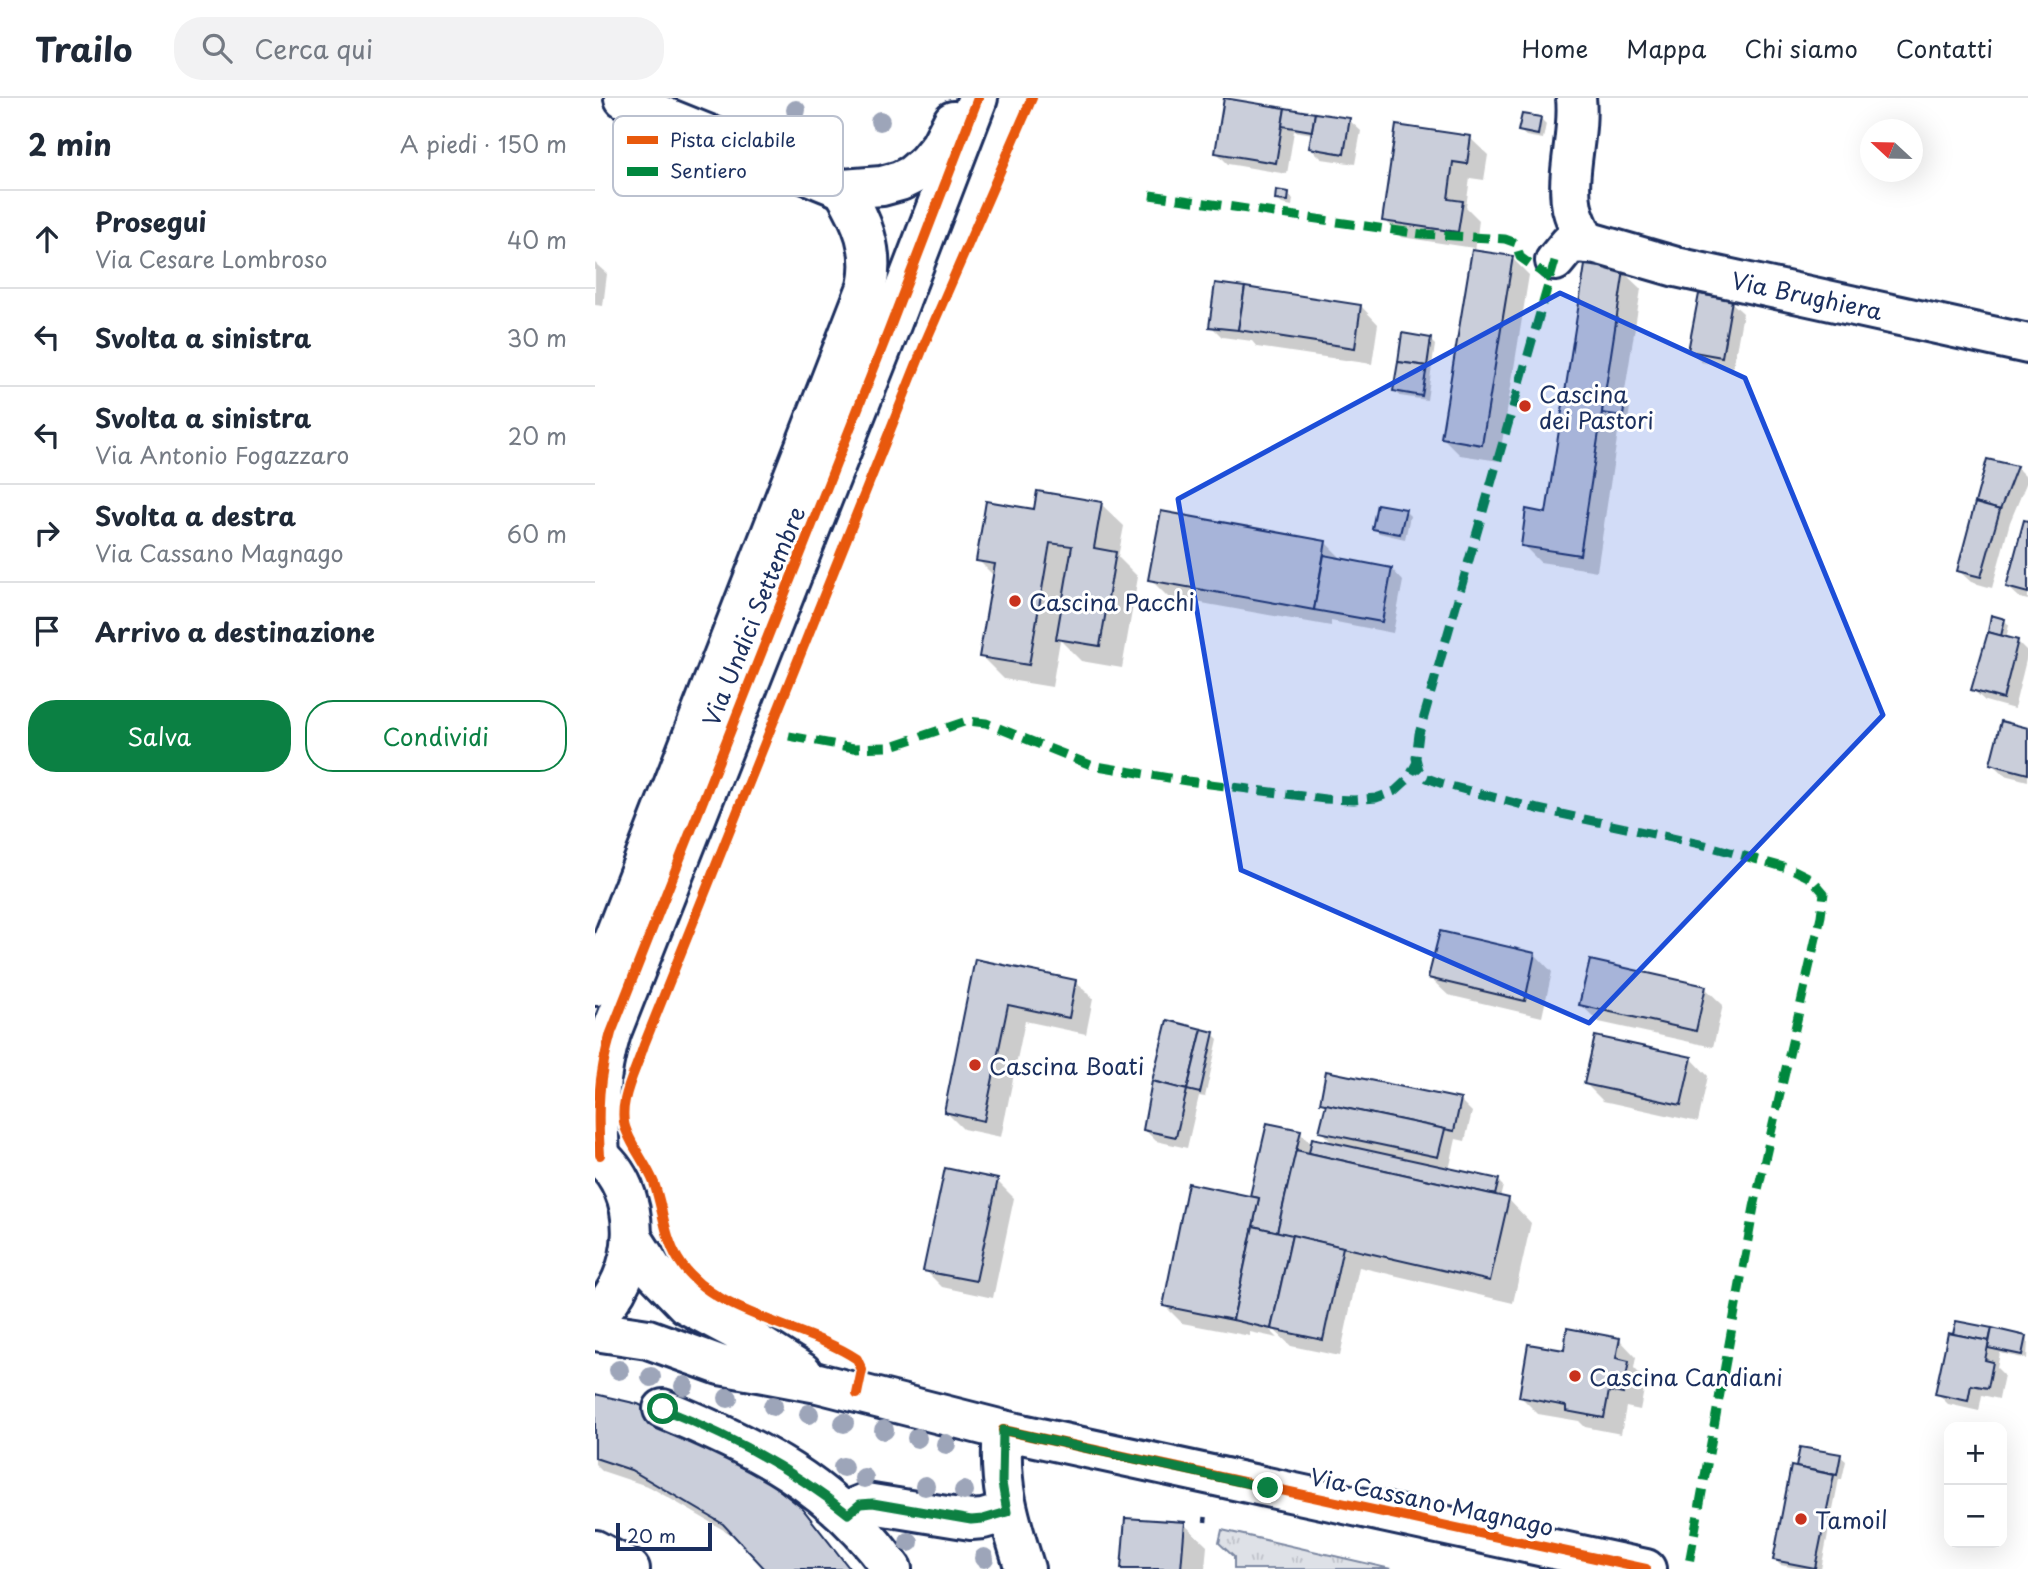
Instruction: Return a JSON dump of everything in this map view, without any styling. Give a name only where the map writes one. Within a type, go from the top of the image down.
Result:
[{"type":"street","points":[[624,98],[662,116]]},
{"type":"street","points":[[843,189],[882,186],[912,175],[940,145],[967,98]]},
{"type":"street","name":"Via Undici Settembre","points":[[597,1154],[600,1074],[611,1033],[978,98]]},
{"type":"street","name":"Via Brughiera","points":[[1576,98],[1577,131],[1570,187],[1578,227],[1571,252],[1676,267],[2028,344]]},
{"type":"street","name":"Via Undici Settembre","points":[[595,986],[867,287],[870,261],[865,229],[843,189]]},
{"type":"street","name":"Via Cassano Magnago","points":[[595,1316],[607,1306],[625,1275],[633,1239],[630,1208],[618,1180],[597,1154]]},
{"type":"street","name":"Via Cassano Magnago","points":[[633,1239],[653,1270],[686,1304],[737,1331],[818,1383]]},
{"type":"street","name":"Via Cassano Magnago","points":[[595,1331],[648,1339],[720,1365],[818,1383],[1003,1430],[1646,1569]]},
{"type":"street","points":[[663,1409],[707,1428],[798,1476],[848,1514],[876,1545],[892,1569]]},
{"type":"street","points":[[1003,1430],[1002,1483],[1007,1512],[1025,1569]]},
{"type":"street","points":[[848,1514],[860,1504],[873,1503],[971,1520],[1007,1512]]},
{"type":"path","points":[[1205,1522],[1206,1514]]},
{"type":"highlighted area","points":[[1560,293],[1745,378],[1883,715],[1589,1023],[1241,870],[1178,499]]},
{"type":"green space","points":[[1222,1530],[1391,1569],[1234,1569],[1234,1557],[1219,1543]]},
{"type":"building","points":[[1224,98],[1285,108],[1276,163],[1215,153]]},
{"type":"building","points":[[1285,108],[1315,113],[1312,131],[1282,126]]},
{"type":"building","points":[[1315,113],[1350,118],[1344,154],[1309,148]]},
{"type":"building","points":[[1522,114],[1541,117],[1538,135],[1518,131]]},
{"type":"building","points":[[1396,125],[1471,136],[1467,164],[1453,162],[1448,199],[1463,201],[1458,232],[1382,221]]},
{"type":"building","points":[[1276,190],[1289,192],[1288,201],[1275,200]]},
{"type":"building","points":[[1472,250],[1513,256],[1482,445],[1441,438]]},
{"type":"building","points":[[1585,265],[1624,270],[1580,555],[1521,546],[1526,509],[1546,513]]},
{"type":"building","points":[[1215,283],[1245,287],[1238,330],[1209,327]]},
{"type":"building","points":[[1245,287],[1361,305],[1355,348],[1238,330]]},
{"type":"building","points":[[1699,294],[1732,300],[1722,357],[1688,351]]},
{"type":"building","points":[[1402,333],[1431,338],[1427,366],[1398,362]]},
{"type":"building","points":[[1398,362],[1427,366],[1422,396],[1393,391]]},
{"type":"building","points":[[1604,398],[1625,401],[1623,416],[1602,413]]},
{"type":"building","points":[[1987,459],[2017,466],[2000,510],[1975,503]]},
{"type":"building","name":"Cascina Pacchi","points":[[1037,491],[1102,502],[1094,548],[1116,552],[1100,646],[1056,639],[1072,546],[1050,543],[1029,665],[979,657],[995,564],[976,561],[986,501],[1034,509]]},
{"type":"building","points":[[1975,503],[2000,510],[1981,577],[1957,571]]},
{"type":"building","points":[[1377,504],[1406,509],[1400,534],[1372,529]]},
{"type":"building","points":[[1161,511],[1326,541],[1314,610],[1148,580]]},
{"type":"building","points":[[2024,520],[2028,521],[2028,593],[2006,587]]},
{"type":"building","points":[[1324,555],[1392,568],[1382,622],[1314,610]]},
{"type":"building","points":[[1991,615],[2005,619],[2001,636],[1988,632]]},
{"type":"building","points":[[1988,632],[2018,640],[2003,699],[1971,690]]},
{"type":"building","points":[[2001,721],[2028,728],[2028,774],[1990,764]]},
{"type":"building","points":[[1440,931],[1535,953],[1525,1001],[1428,978]]},
{"type":"building","name":"Cascina Boati","points":[[975,959],[1076,980],[1069,1018],[1008,1005],[984,1121],[944,1112]]},
{"type":"building","points":[[1590,960],[1706,986],[1696,1031],[1579,1005]]},
{"type":"building","points":[[1167,1020],[1202,1029],[1187,1090],[1152,1081]]},
{"type":"building","points":[[1202,1029],[1214,1032],[1200,1093],[1187,1090]]},
{"type":"building","points":[[1595,1036],[1692,1057],[1681,1105],[1584,1084]]},
{"type":"building","points":[[1326,1071],[1461,1099],[1454,1131],[1320,1103]]},
{"type":"building","points":[[1152,1081],[1187,1090],[1176,1137],[1143,1130]]},
{"type":"building","points":[[1326,1104],[1445,1129],[1438,1157],[1319,1132]]},
{"type":"building","points":[[1267,1123],[1301,1130],[1277,1232],[1253,1226],[1259,1198],[1250,1196]]},
{"type":"building","points":[[1312,1138],[1499,1179],[1495,1195],[1309,1153]]},
{"type":"building","points":[[1296,1150],[1509,1198],[1490,1281],[1277,1232]]},
{"type":"building","points":[[945,1168],[998,1179],[976,1281],[923,1271]]},
{"type":"building","points":[[1188,1183],[1259,1198],[1233,1320],[1163,1306]]},
{"type":"building","points":[[1253,1226],[1292,1235],[1271,1329],[1233,1320]]},
{"type":"building","points":[[1292,1235],[1343,1247],[1323,1340],[1271,1329]]},
{"type":"building","points":[[1956,1321],[1992,1328],[1989,1341],[1953,1334]]},
{"type":"building","name":"Cascina Candiani","points":[[1567,1328],[1620,1338],[1616,1358],[1629,1361],[1623,1394],[1609,1391],[1604,1418],[1566,1411],[1566,1406],[1519,1397],[1528,1344],[1564,1350]]},
{"type":"building","points":[[1992,1328],[2026,1336],[2022,1355],[1988,1348]]},
{"type":"building","points":[[1948,1333],[1989,1341],[1985,1360],[1993,1362],[1988,1388],[1971,1385],[1968,1401],[1935,1394]]},
{"type":"building","points":[[595,1394],[638,1404],[726,1448],[802,1508],[850,1569],[765,1569],[723,1524],[631,1470],[595,1458]]},
{"type":"building","points":[[1800,1447],[1841,1454],[1837,1475],[1796,1467]]},
{"type":"building","points":[[1791,1466],[1834,1475],[1815,1568],[1773,1560]]},
{"type":"building","points":[[1125,1518],[1185,1522],[1181,1569],[1121,1569]]},
{"type":"marked path","points":[[1150,195],[1421,234],[1505,239],[1516,243],[1520,257],[1551,279]]},
{"type":"marked path","points":[[1555,261],[1419,734],[1416,758],[1419,770],[1427,778],[1443,784],[1538,809],[1709,846],[1794,870],[1812,879],[1824,893],[1754,1207],[1688,1569]]},
{"type":"marked path","points":[[789,736],[854,748],[889,747],[967,721],[986,723],[1091,765],[1325,799],[1376,798],[1395,791],[1408,779],[1417,762]]},
{"type":"cycle path","points":[[600,1155],[599,1094],[611,1033],[978,98]]},
{"type":"cycle path","points":[[857,1394],[862,1370],[857,1359],[812,1336],[735,1306],[693,1278],[673,1250],[654,1183],[627,1132],[623,1111],[628,1088],[644,1045],[925,343],[1032,98]]},
{"type":"cycle path","points":[[1003,1430],[1646,1569]]},
{"type":"place","name":"Cascina dei Pastori","points":[[1525,406]]},
{"type":"place","name":"Cascina Pacchi","points":[[1015,601]]},
{"type":"place","name":"Cascina Boati","points":[[975,1065]]},
{"type":"place","name":"Cascina Candiani","points":[[1575,1376]]},
{"type":"place","name":"Tamoil","points":[[1801,1519]]},
{"type":"route","points":[[663,1409],[769,1459],[824,1494],[848,1514],[860,1504],[873,1503],[971,1520],[1007,1512],[1002,1483],[1003,1430],[1268,1488]]}]
